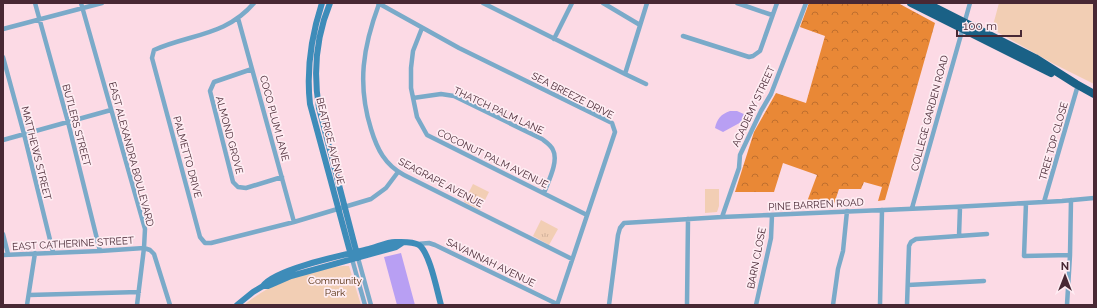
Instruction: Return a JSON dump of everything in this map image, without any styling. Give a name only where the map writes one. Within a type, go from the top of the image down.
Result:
[{"type":"highway","points":[[911,3],[963,25]]},
{"type":"highway","points":[[926,3],[1033,65],[1094,94]]},
{"type":"main road","name":"BEATRICE AVENUE","points":[[322,3],[311,41],[308,89],[312,117],[342,208]]},
{"type":"main road","name":"BEATRICE AVENUE","points":[[330,3],[321,31],[317,51],[315,70],[316,94],[354,255]]},
{"type":"main road","points":[[237,305],[263,286],[266,282],[297,268],[354,255],[395,242],[417,244],[423,250],[428,260],[441,305]]},
{"type":"street","name":"BUTLERS STREET","points":[[35,3],[68,122],[100,251]]},
{"type":"street","name":"EAST ALEXANDRA BOULEVARD","points":[[81,3],[145,229],[139,292],[136,305]]},
{"type":"street","points":[[3,29],[102,3]]},
{"type":"street","name":"PALMETTO DRIVE","points":[[254,3],[234,22],[184,41],[165,45],[154,50],[152,58],[200,237],[205,243],[211,243],[294,222],[375,197],[386,188],[398,172]]},
{"type":"street","name":"SEA BREEZE DRIVE","points":[[378,3],[459,48],[612,123],[615,132],[557,304]]},
{"type":"street","name":"SEAGRAPE AVENUE","points":[[378,3],[365,47],[362,76],[368,119],[377,146],[384,160],[398,172],[572,259]]},
{"type":"street","points":[[483,3],[646,84]]},
{"type":"street","points":[[554,39],[572,3]]},
{"type":"street","points":[[604,3],[640,25]]},
{"type":"street","points":[[625,74],[647,3]]},
{"type":"street","points":[[737,3],[772,15]]},
{"type":"street","points":[[683,36],[749,57],[752,56],[760,51],[777,3]]},
{"type":"street","name":"ACADEMY STREET","points":[[722,217],[739,168],[740,155],[761,111],[771,94],[806,3]]},
{"type":"street","name":"COLLEGE GARDEN ROAD","points":[[912,208],[970,3]]},
{"type":"street","name":"COCO PLUM LANE","points":[[238,18],[294,222]]},
{"type":"street","name":"COCONUT PALM AVENUE","points":[[422,28],[413,50],[411,88],[417,117],[427,135],[588,215]]},
{"type":"street","name":"MATTHEWS STREET","points":[[3,57],[24,134],[53,252]]},
{"type":"street","name":"ALMOND GROVE","points":[[252,68],[214,82],[210,91],[233,182],[238,187],[246,188],[282,177]]},
{"type":"street","name":"TREE TOP CLOSE","points":[[1044,202],[1077,85]]},
{"type":"street","name":"THATCH PALM LANE","points":[[413,98],[441,94],[454,96],[550,144],[554,150],[555,157],[551,174],[544,192]]},
{"type":"street","points":[[3,140],[111,110]]},
{"type":"street","name":"PINE BARREN ROAD","points":[[609,305],[618,235],[620,228],[624,223],[772,214],[960,207],[1094,198]]},
{"type":"street","points":[[1066,305],[1070,254],[1071,200]]},
{"type":"street","points":[[1026,203],[1024,256],[1070,254]]},
{"type":"street","points":[[959,236],[960,207]]},
{"type":"street","points":[[880,305],[882,210]]},
{"type":"street","points":[[833,305],[838,269],[843,251],[847,211]]},
{"type":"street","name":"BARN CLOSE","points":[[756,305],[771,238],[772,214]]},
{"type":"street","points":[[686,305],[688,218]]},
{"type":"street","points":[[3,234],[6,255]]},
{"type":"street","points":[[907,305],[908,246],[911,242],[916,239],[987,234]]},
{"type":"street","name":"SAVANNAH AVENUE","points":[[417,244],[428,243],[435,245],[557,304]]},
{"type":"street","points":[[144,248],[150,250],[154,254],[170,305]]},
{"type":"street","name":"EAST CATHERINE STREET","points":[[6,255],[144,248]]},
{"type":"street","points":[[27,305],[35,253]]},
{"type":"street","points":[[354,255],[365,305]]},
{"type":"street","points":[[354,255],[371,305]]},
{"type":"street","points":[[908,286],[984,281]]},
{"type":"street","points":[[29,296],[139,292]]},
{"type":"green space","points":[[809,3],[898,3],[935,23],[885,200],[878,201],[882,187],[864,182],[861,189],[839,189],[833,207],[805,207],[817,175],[783,163],[774,192],[735,192],[754,132],[776,93],[806,103],[825,36],[800,27]]},
{"type":"green space","points":[[999,3],[1094,3],[1094,84],[1054,64],[992,29]]},
{"type":"green space","points":[[473,184],[489,192],[480,210],[464,202]]},
{"type":"green space","points":[[705,189],[719,189],[719,206],[717,212],[705,213]]},
{"type":"green space","points":[[541,220],[558,229],[549,245],[533,236]]},
{"type":"green space","name":"Community Park","points":[[349,266],[361,305],[244,305],[260,293],[284,281],[312,272]]},
{"type":"shaded area","points":[[730,111],[737,111],[746,115],[745,120],[723,132],[715,128],[720,117]]},
{"type":"shaded area","points":[[401,253],[415,305],[397,305],[384,257]]}]
